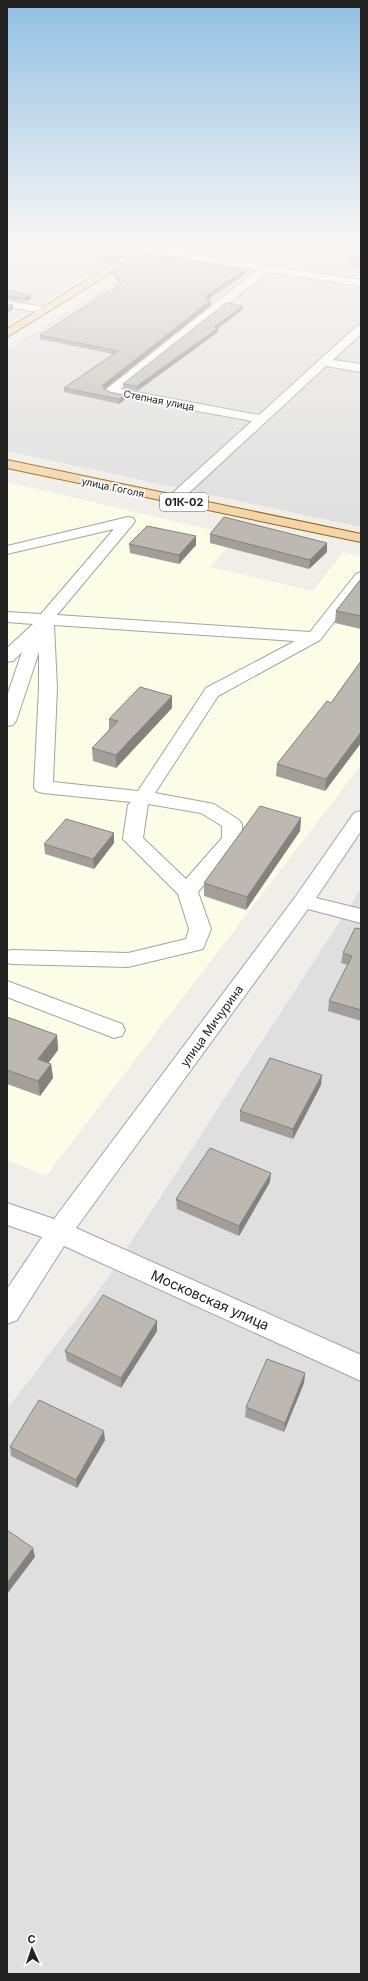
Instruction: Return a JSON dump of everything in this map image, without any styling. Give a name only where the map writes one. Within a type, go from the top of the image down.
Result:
[{"type":"main road","name":"улица Гоголя","points":[[7,464],[173,500],[361,538]]},
{"type":"street","name":"Степная улица","points":[[182,334],[110,391],[261,419]]},
{"type":"street","points":[[173,500],[354,334]]},
{"type":"street","points":[[324,362],[361,368]]},
{"type":"street","points":[[7,550],[128,521],[43,624],[7,657]]},
{"type":"street","points":[[9,959],[128,960],[195,944],[200,929],[187,891],[133,839],[138,805],[212,692],[314,637],[361,576]]},
{"type":"street","points":[[7,617],[43,624],[314,637]]},
{"type":"street","points":[[7,721],[43,624]]},
{"type":"street","points":[[43,624],[48,688],[43,787],[143,797],[207,808],[232,824],[232,839],[187,891]]},
{"type":"street","name":"улица Мичурина","points":[[7,1312],[59,1232],[303,901],[361,817]]},
{"type":"street","points":[[303,901],[361,916]]},
{"type":"street","points":[[7,989],[114,1030]]},
{"type":"street","points":[[7,1214],[59,1232]]},
{"type":"street","name":"Московская улица","points":[[59,1232],[361,1368]]},
{"type":"shaded area","points":[[31,334],[361,334],[361,527],[7,451],[7,350]]},
{"type":"shaded area","points":[[7,482],[237,536],[210,567],[313,591],[343,552],[361,557],[361,765],[46,1176],[7,1160]]},
{"type":"shaded area","points":[[361,889],[361,1974],[7,1974],[7,1409],[105,1282]]},
{"type":"building","points":[[167,334],[103,385],[103,388],[109,392],[125,395],[119,399],[64,388],[118,351],[40,335]]},
{"type":"building","points":[[186,334],[209,334],[137,386],[123,384]]},
{"type":"building","points":[[224,517],[327,543],[310,560],[210,534]]},
{"type":"building","points":[[147,526],[196,536],[179,555],[129,544]]},
{"type":"building","points":[[361,579],[361,616],[336,611]]},
{"type":"building","points":[[361,661],[361,732],[326,779],[277,764],[327,701],[331,703]]},
{"type":"building","points":[[140,687],[172,696],[116,755],[92,748],[118,721],[109,719]]},
{"type":"building","points":[[260,806],[301,818],[247,897],[204,883]]},
{"type":"building","points":[[66,819],[114,833],[93,859],[44,844]]},
{"type":"building","points":[[355,928],[361,929],[361,1010],[329,1001],[352,956],[343,953]]},
{"type":"building","points":[[7,1017],[57,1035],[38,1059],[51,1064],[38,1081],[7,1070]]},
{"type":"building","points":[[270,1058],[322,1075],[293,1129],[240,1111]]},
{"type":"building","points":[[210,1148],[271,1173],[239,1226],[176,1199]]},
{"type":"building","points":[[103,1295],[157,1321],[121,1378],[65,1351]]},
{"type":"building","points":[[267,1359],[305,1373],[285,1423],[246,1407]]},
{"type":"building","points":[[39,1400],[104,1431],[76,1480],[10,1447]]},
{"type":"building","points":[[7,1530],[33,1548],[7,1583]]}]
